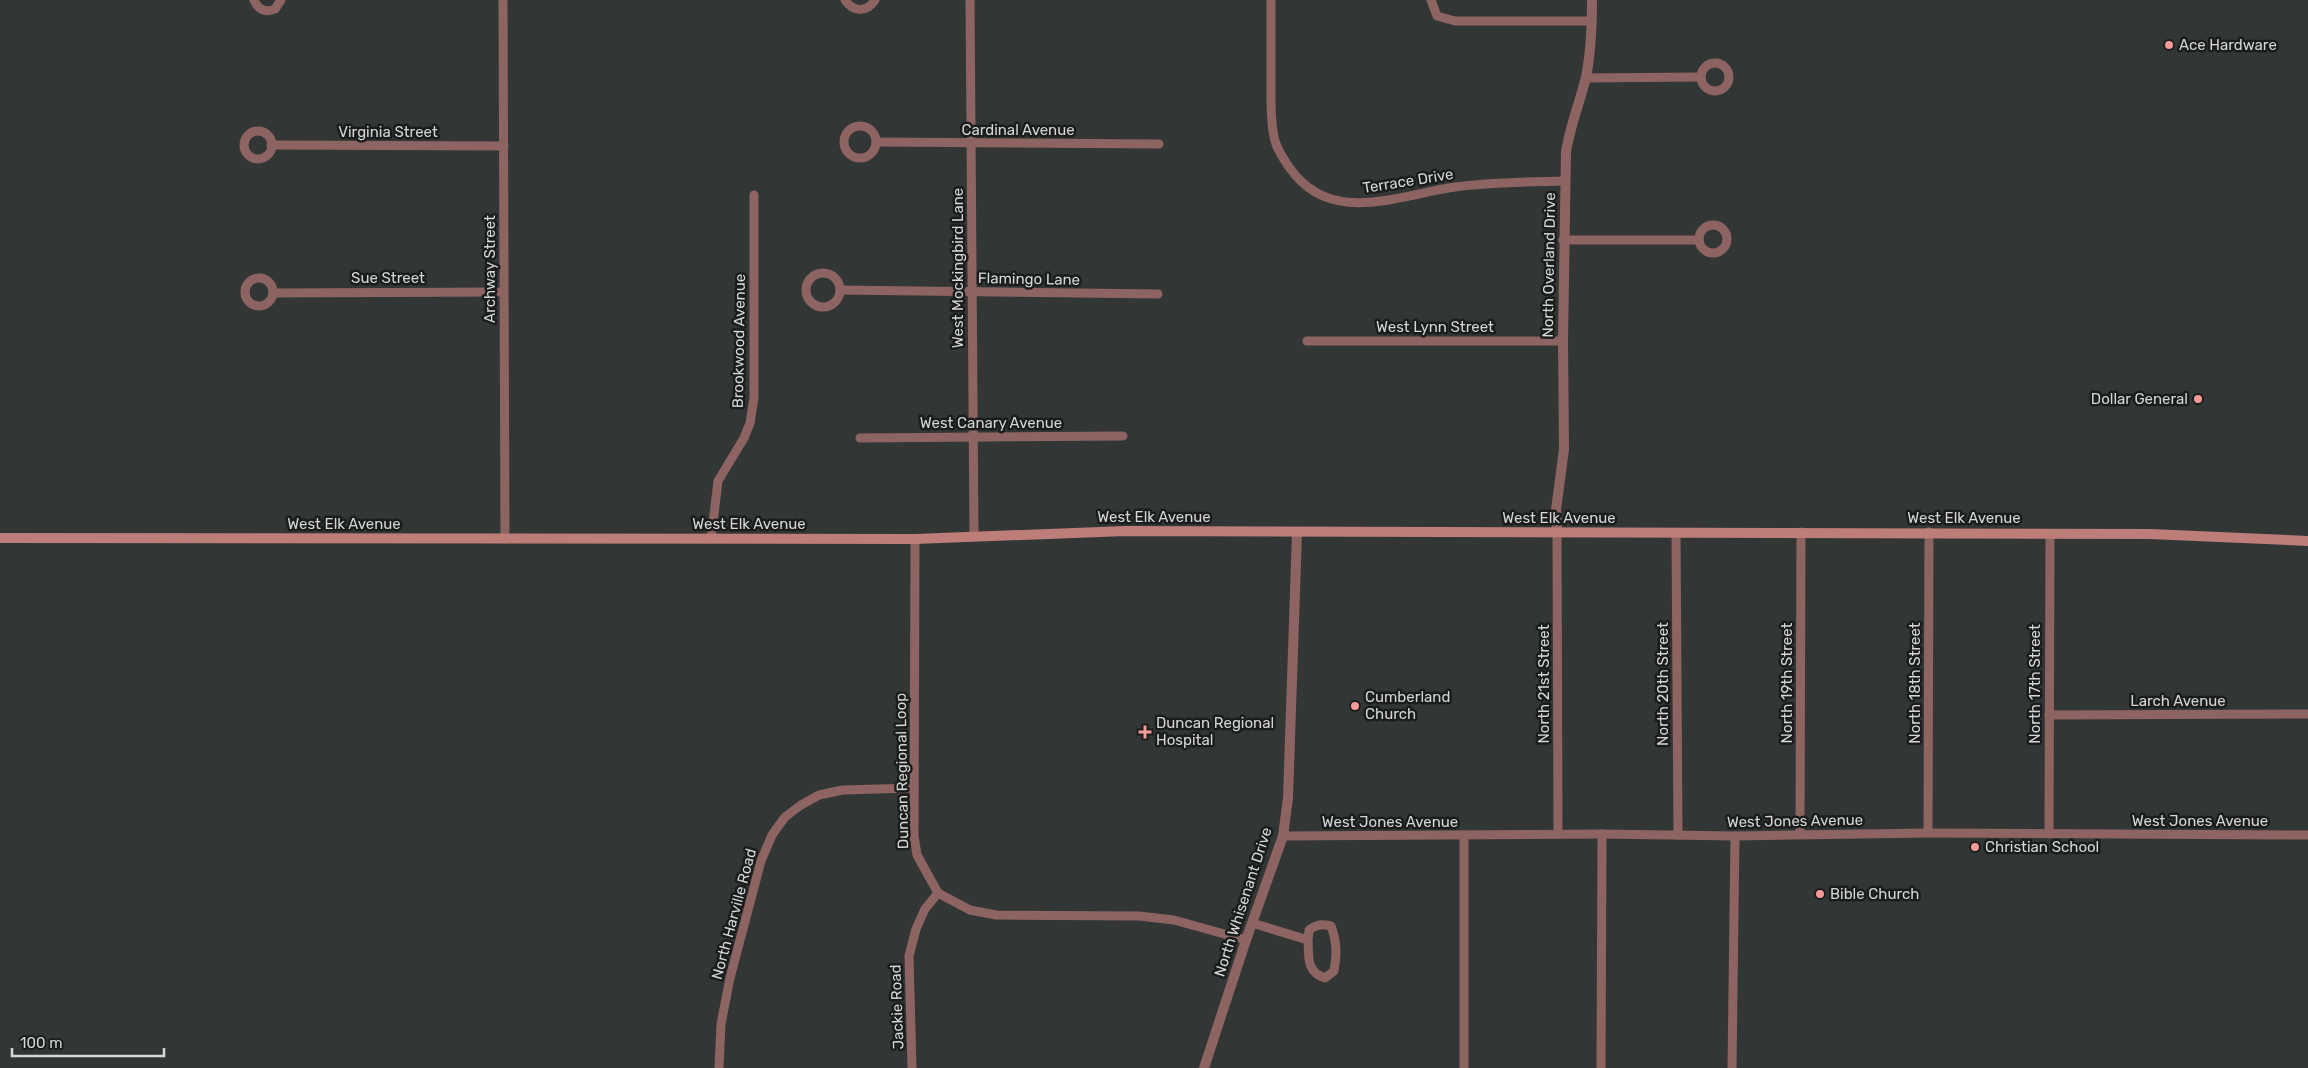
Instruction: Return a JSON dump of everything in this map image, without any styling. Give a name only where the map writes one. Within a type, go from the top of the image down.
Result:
[{"type":"main road","name":"West Elk Avenue","points":[[0,538],[915,538],[1126,531],[1929,532],[2150,534],[2308,541]]},
{"type":"street","points":[[254,0],[259,8],[267,11],[275,9],[281,0]]},
{"type":"street","name":"Archway Street","points":[[503,0],[505,539]]},
{"type":"street","points":[[845,0],[849,6],[859,10],[870,7],[875,0]]},
{"type":"street","name":"West Mockingbird Lane","points":[[970,0],[974,536]]},
{"type":"street","name":"Terrace Drive","points":[[1271,0],[1271,118],[1274,139],[1281,155],[1296,177],[1312,191],[1332,200],[1358,203],[1389,201],[1454,188],[1565,180]]},
{"type":"street","points":[[1431,0],[1437,16],[1455,21],[1592,21]]},
{"type":"street","name":"North Overland Drive","points":[[1557,533],[1556,510],[1564,449],[1563,240],[1566,152],[1569,129],[1586,78],[1592,21],[1592,0]]},
{"type":"street","points":[[1586,78],[1701,77]]},
{"type":"street","name":"Cardinal Avenue","points":[[876,142],[1159,144]]},
{"type":"street","name":"Virginia Street","points":[[272,145],[504,146]]},
{"type":"street","name":"Brookwood Avenue","points":[[711,539],[718,481],[744,438],[750,423],[754,398],[754,195]]},
{"type":"street","points":[[1563,240],[1699,240]]},
{"type":"street","name":"Flamingo Lane","points":[[840,290],[1158,294]]},
{"type":"street","name":"Sue Street","points":[[273,292],[503,292]]},
{"type":"street","name":"West Lynn Street","points":[[1307,341],[1563,341]]},
{"type":"street","name":"West Canary Avenue","points":[[860,438],[1123,436]]},
{"type":"street","name":"North Whisenant Drive","points":[[1204,1068],[1246,940],[1283,836],[1288,798],[1297,532]]},
{"type":"street","name":"North 19th Street","points":[[1800,834],[1801,532]]},
{"type":"street","name":"North 18th Street","points":[[1928,833],[1929,532]]},
{"type":"street","name":"North 21st Street","points":[[1557,533],[1558,834]]},
{"type":"street","name":"North 20th Street","points":[[1676,533],[1678,835]]},
{"type":"street","name":"North 17th Street","points":[[2049,834],[2050,534]]},
{"type":"street","name":"Duncan Regional Loop","points":[[915,538],[914,836],[917,855],[938,893]]},
{"type":"street","name":"Larch Avenue","points":[[2048,714],[2308,714]]},
{"type":"street","name":"North Harville Road","points":[[719,1068],[721,1024],[730,978],[761,861],[772,835],[785,817],[819,795],[843,790],[914,788]]},
{"type":"street","name":"West Jones Avenue","points":[[1283,836],[1558,834],[1735,836],[1928,833],[2308,835]]},
{"type":"street","points":[[1601,1068],[1602,834]]},
{"type":"street","points":[[1464,836],[1464,1068]]},
{"type":"street","points":[[1732,1068],[1735,836]]},
{"type":"street","points":[[938,893],[970,910],[996,915],[1140,916],[1174,920],[1246,940]]},
{"type":"street","name":"Jackie Road","points":[[912,1068],[909,956],[924,909],[938,893]]},
{"type":"street","points":[[1252,923],[1308,940]]},
{"type":"street","points":[[1322,924],[1331,926],[1336,938],[1337,957],[1334,972],[1325,978],[1316,975],[1310,967],[1308,940],[1309,930],[1314,926],[1322,924]]},
{"type":"place","name":"Ace Hardware","points":[[2169,45]]},
{"type":"place","name":"Dollar General","points":[[2198,399]]},
{"type":"place","name":"Cumberland Church","points":[[1355,706]]},
{"type":"place","name":"Duncan Regional Hospital","points":[[1145,732]]},
{"type":"place","name":"Christian School","points":[[1975,847]]},
{"type":"place","name":"Bible Church","points":[[1820,894]]}]
